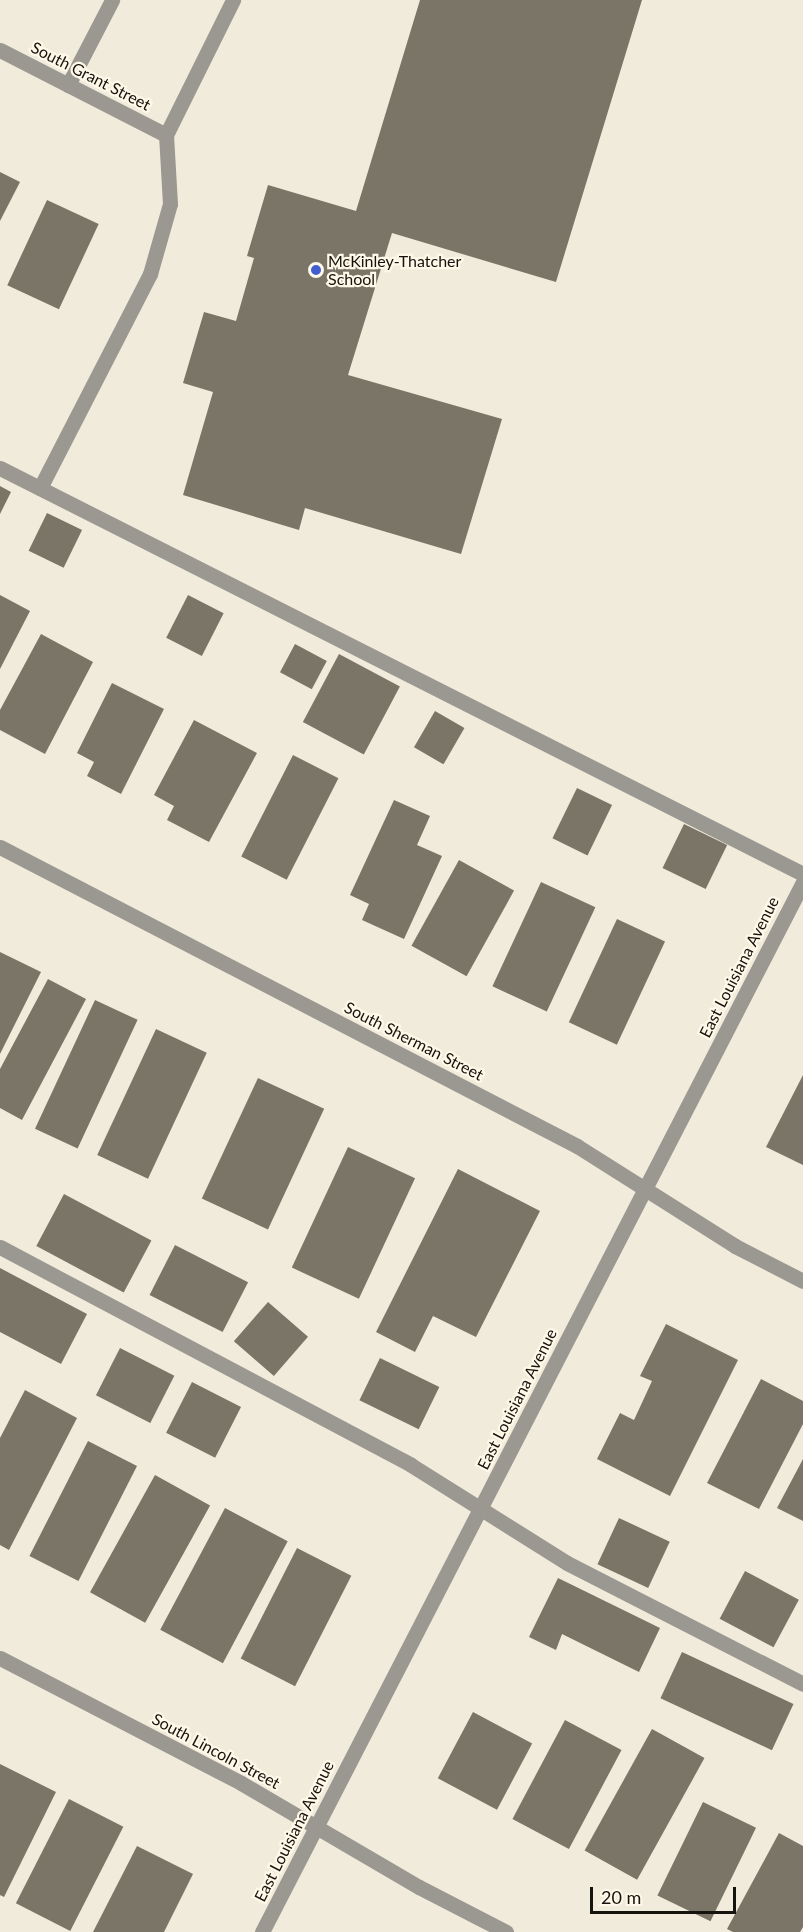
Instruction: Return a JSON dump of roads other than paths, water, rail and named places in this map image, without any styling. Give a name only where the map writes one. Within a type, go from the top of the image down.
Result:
[{"type":"street","points":[[68,85],[112,0]]},
{"type":"street","points":[[40,488],[150,274],[170,204],[166,135],[233,0]]},
{"type":"street","name":"South Grant Street","points":[[0,50],[166,135]]},
{"type":"street","points":[[0,468],[803,874]]},
{"type":"street","name":"South Sherman Street","points":[[0,847],[577,1146],[644,1191],[803,1281]]},
{"type":"street","name":"East Louisiana Avenue","points":[[262,1932],[803,882]]},
{"type":"street","points":[[0,1247],[411,1465],[567,1563],[803,1684]]},
{"type":"street","name":"South Lincoln Street","points":[[0,1658],[317,1827],[419,1887],[506,1932]]},
{"type":"place","name":"McKinley-Thatcher School","points":[[316,270]]}]
